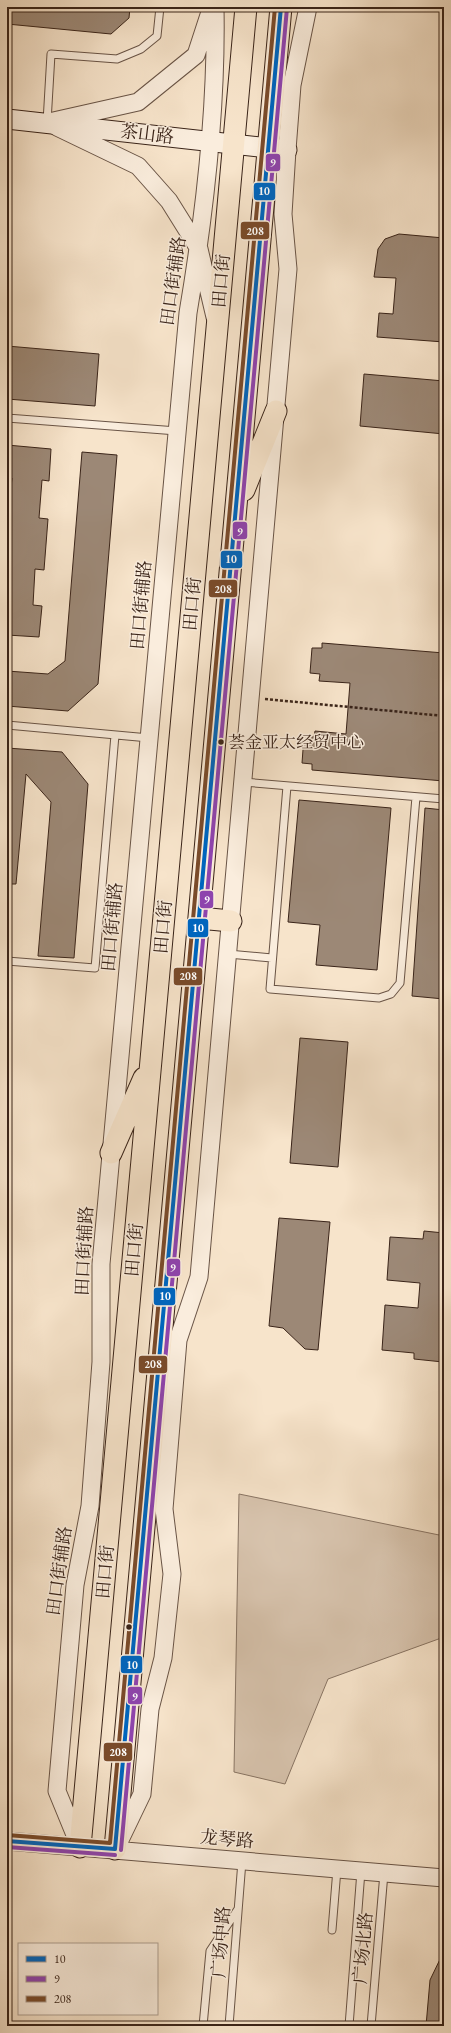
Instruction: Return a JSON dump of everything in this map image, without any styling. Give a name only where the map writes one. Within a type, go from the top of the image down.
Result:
[{"type":"main road","name":"田口街","points":[[80,1847],[246,7]]},
{"type":"main road","name":"田口街","points":[[115,1849],[235,513],[278,149],[281,7]]},
{"type":"main road","name":"茶山路","points":[[7,119],[47,122],[278,149]]},
{"type":"main road","points":[[235,513],[276,411]]},
{"type":"main road","points":[[199,918],[231,921]]},
{"type":"main road","points":[[111,1153],[151,1061]]},
{"type":"street","points":[[47,122],[138,102],[196,55],[211,7]]},
{"type":"street","name":"田口街辅路","points":[[80,1847],[57,1791],[75,1586],[90,1506],[101,1362],[101,1264],[188,313],[199,249],[210,142],[216,66],[216,7]]},
{"type":"street","points":[[115,1849],[142,1794],[150,1709],[164,1658],[172,1574],[164,1509],[178,1340],[199,1277],[288,269],[278,149],[308,7]]},
{"type":"street","points":[[47,122],[138,166],[169,201],[199,249],[217,327]]},
{"type":"street","name":"龙琴路","points":[[7,1841],[444,1878]]},
{"type":"lane","points":[[47,122],[51,54],[117,59],[141,49],[157,36],[160,7]]},
{"type":"lane","points":[[7,418],[177,431]]},
{"type":"lane","points":[[7,725],[149,738]]},
{"type":"lane","points":[[7,961],[95,968],[115,735]]},
{"type":"lane","points":[[243,782],[444,799]]},
{"type":"lane","points":[[287,786],[270,989],[379,998],[391,994],[400,983],[416,796]]},
{"type":"lane","points":[[228,954],[272,958]]},
{"type":"lane","name":"广场中路","points":[[229,2026],[242,1860]]},
{"type":"lane","points":[[332,1930],[337,1869]]},
{"type":"lane","points":[[349,2026],[361,1871]]},
{"type":"lane","name":"广场北路","points":[[371,2026],[384,1873]]},
{"type":"lane","points":[[203,2026],[210,1951],[238,1909]]},
{"type":"path","points":[[250,698],[444,716]]},
{"type":"shaded area","points":[[239,1494],[444,1536],[444,1637],[328,1679],[285,1784],[234,1772]]},
{"type":"building","points":[[7,7],[130,7],[129,18],[111,34],[7,24]]},
{"type":"building","points":[[399,234],[444,238],[444,342],[377,337],[379,313],[393,314],[396,278],[374,277],[378,249],[385,239]]},
{"type":"building","points":[[7,346],[99,354],[95,406],[7,399]]},
{"type":"building","points":[[364,374],[444,381],[444,434],[360,426]]},
{"type":"building","points":[[7,445],[51,449],[49,481],[42,480],[39,518],[48,519],[44,570],[35,569],[33,605],[42,606],[39,637],[7,635],[7,525],[12,478],[7,478]]},
{"type":"building","points":[[82,452],[117,455],[98,684],[68,711],[7,706],[7,671],[48,674],[65,661]]},
{"type":"building","points":[[322,643],[444,653],[444,781],[312,770],[312,764],[302,763],[304,736],[314,737],[315,731],[346,734],[350,683],[319,681],[320,674],[310,673],[312,648],[322,648]]},
{"type":"building","points":[[7,748],[62,752],[88,784],[74,958],[38,956],[51,802],[26,774],[16,884],[7,884]]},
{"type":"building","points":[[299,800],[391,808],[377,970],[316,965],[320,925],[288,922]]},
{"type":"building","points":[[425,808],[444,810],[444,999],[412,996]]},
{"type":"building","points":[[300,1038],[348,1042],[338,1167],[290,1163]]},
{"type":"building","points":[[279,1218],[330,1222],[318,1350],[305,1349],[283,1328],[269,1326]]},
{"type":"building","points":[[424,1231],[444,1233],[443,1362],[414,1359],[414,1353],[382,1350],[385,1305],[418,1308],[420,1283],[387,1280],[390,1237],[423,1239]]},
{"type":"building","points":[[444,1951],[444,2026],[426,2026],[430,1980]]},
{"type":"transit line","name":"208","points":[[7,1835],[110,1843],[275,7]]},
{"type":"transit line","name":"10","points":[[115,1849],[281,7]]},
{"type":"transit line","name":"9","points":[[121,1850],[287,8]]},
{"type":"transit line","name":"10","points":[[7,1841],[115,1849]]},
{"type":"transit line","name":"9","points":[[7,1847],[115,1855]]},
{"type":"place","name":"荟金亚太经贸中心","points":[[221,742]]}]
